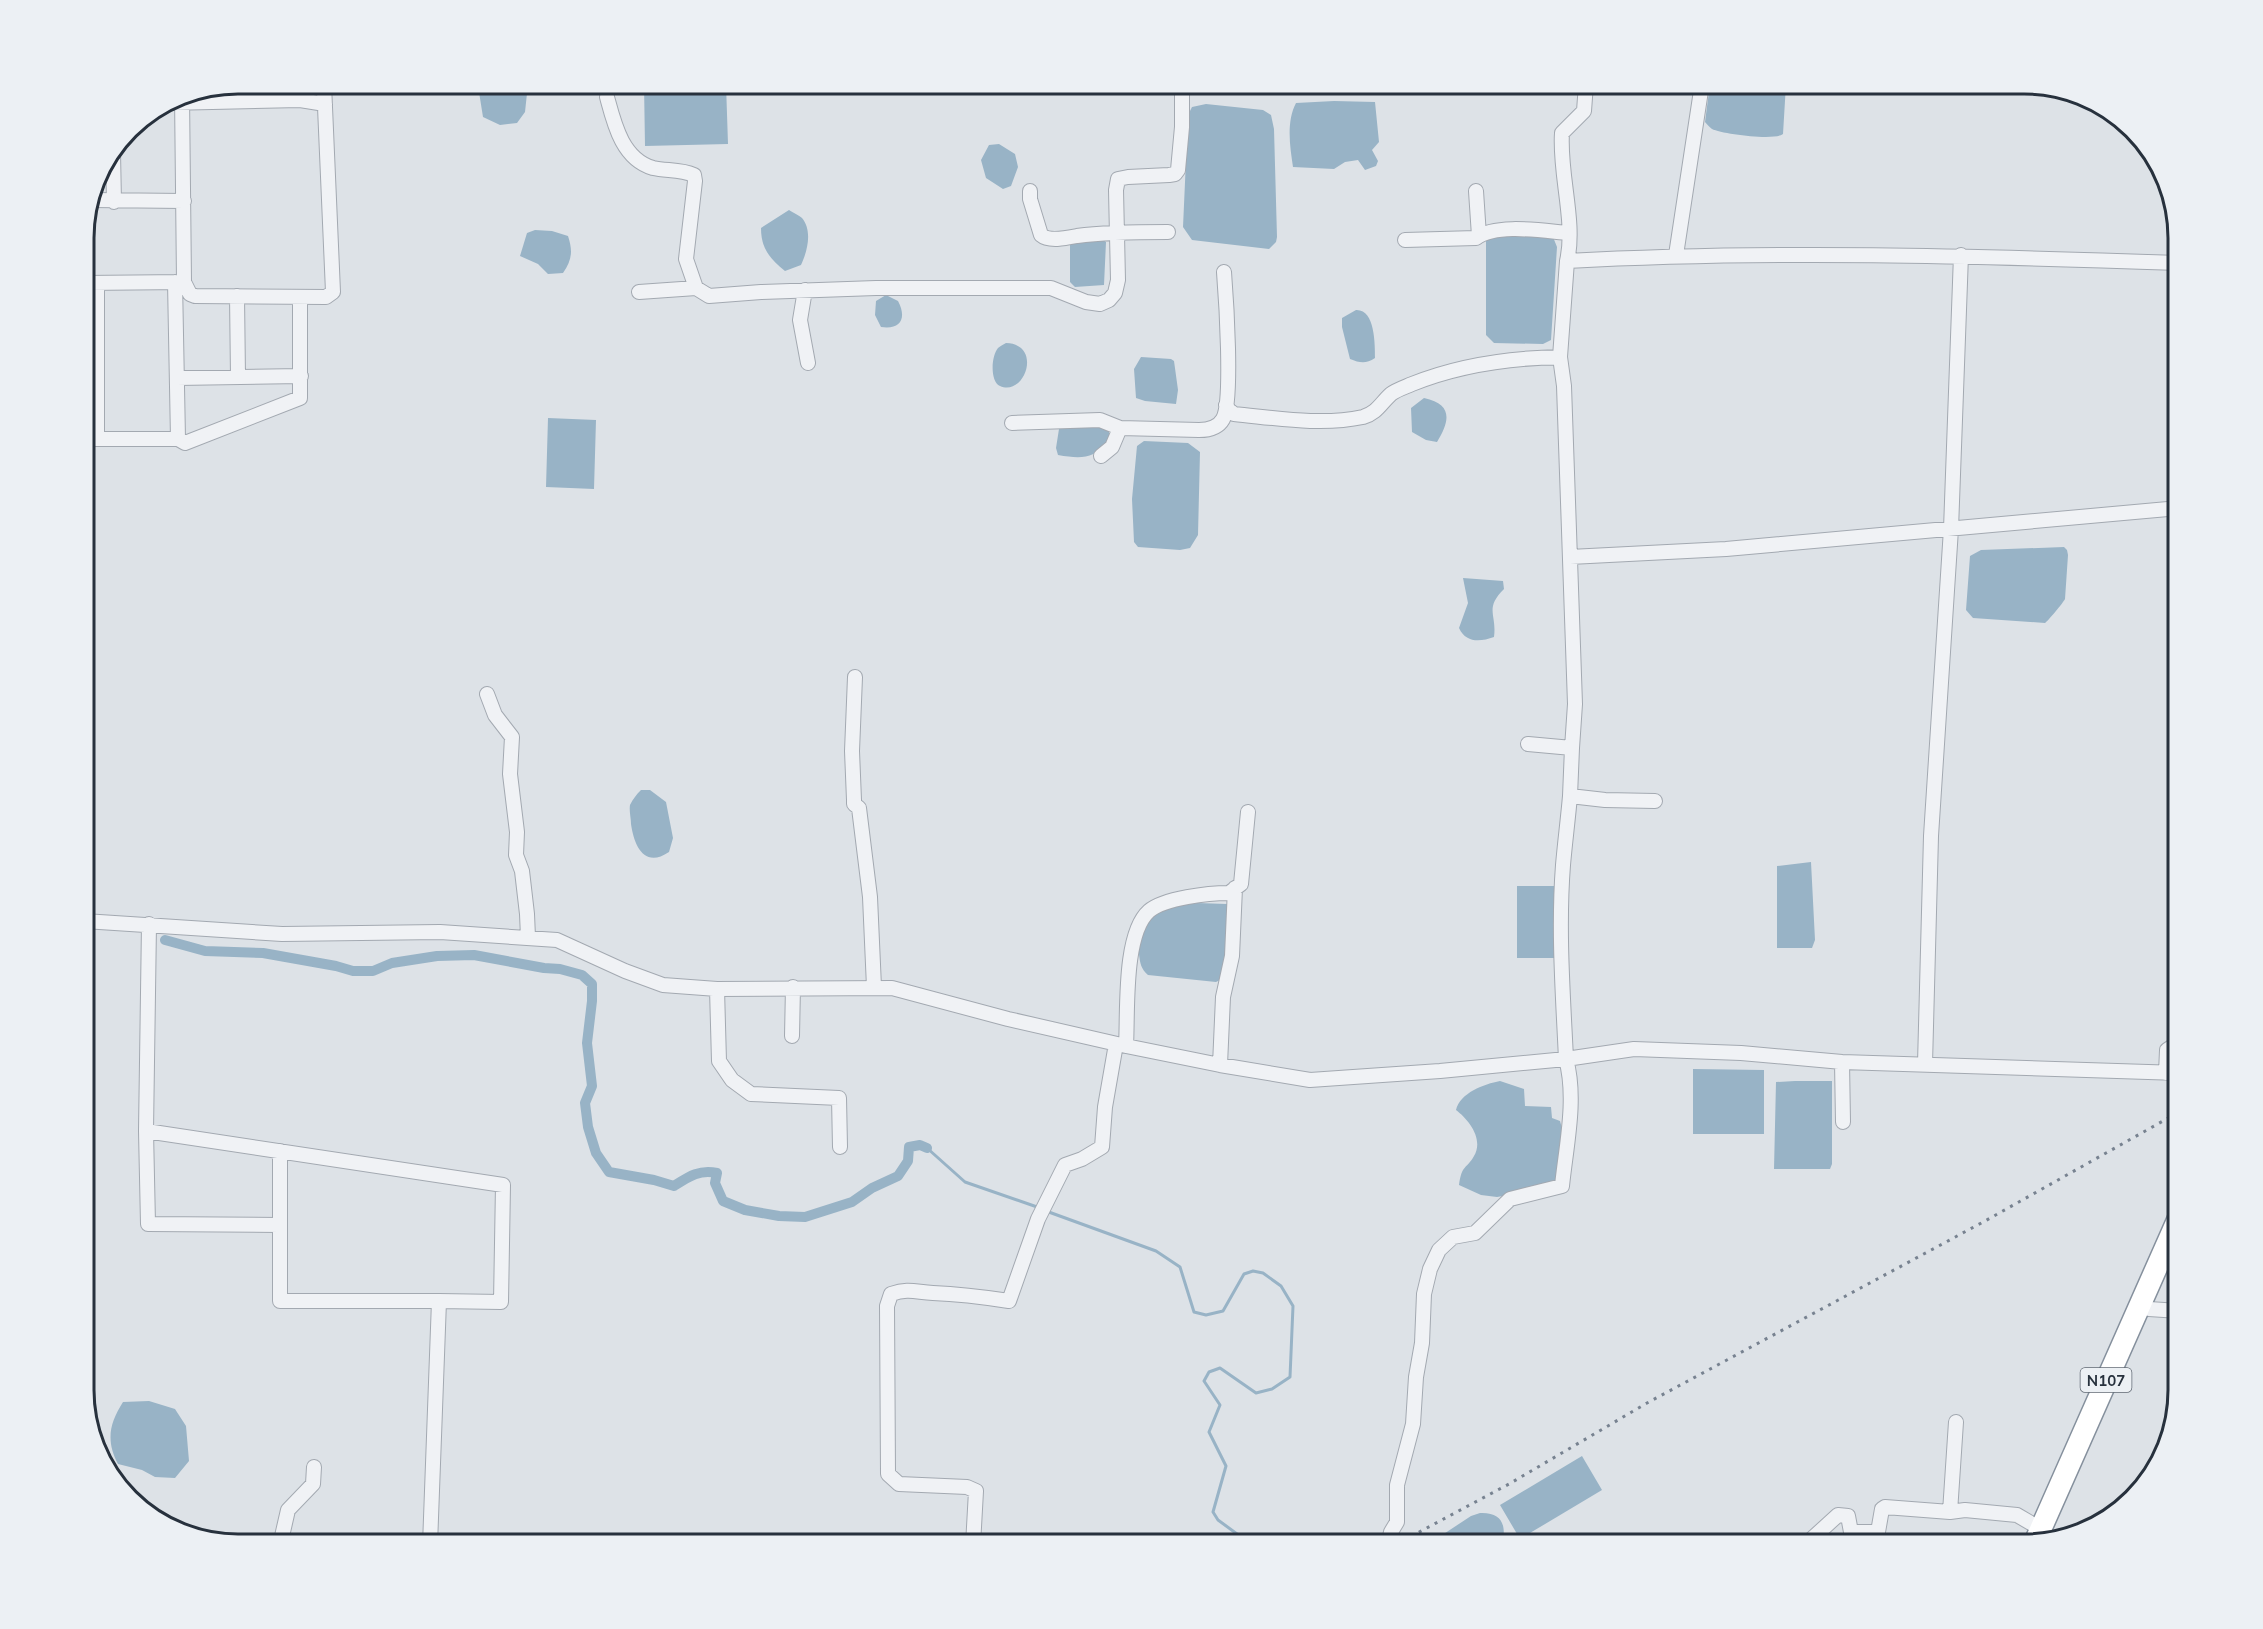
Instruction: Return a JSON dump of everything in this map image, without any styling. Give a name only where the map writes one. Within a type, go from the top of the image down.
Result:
[{"type":"highway","name":"N107","points":[[2043,1533],[2168,1243]]},
{"type":"highway","name":"N107","points":[[2043,1533],[2168,1266]]},
{"type":"street","points":[[180,282],[190,294],[195,296],[326,297],[333,292],[324,94]]},
{"type":"street","points":[[639,292],[696,288],[709,296],[805,290],[921,287],[1051,288],[1086,302],[1100,304],[1109,300],[1115,293],[1118,280],[1116,190],[1118,179],[1175,174],[1178,170],[1182,127],[1182,94]]},
{"type":"street","points":[[1390,1534],[1397,1522],[1397,1485],[1416,1405],[1416,1377],[1422,1343],[1424,1294],[1430,1269],[1439,1251],[1453,1238],[1475,1233],[1510,1199],[1562,1186],[1569,1111],[1569,1070],[1566,1059],[1562,985],[1563,867],[1575,704],[1564,386],[1560,357],[1567,261],[1571,246],[1560,153],[1562,133],[1584,111],[1585,94]]},
{"type":"street","points":[[1676,255],[1700,94]]},
{"type":"street","points":[[607,96],[619,137],[637,160],[652,168],[687,172],[694,175],[686,260],[696,288]]},
{"type":"street","points":[[201,99],[300,100],[325,104]]},
{"type":"street","points":[[178,439],[177,378],[184,201],[182,106]]},
{"type":"street","points":[[113,167],[114,202]]},
{"type":"street","points":[[1030,191],[1030,199],[1042,238],[1064,238],[1096,233],[1168,232]]},
{"type":"street","points":[[1476,191],[1479,236]]},
{"type":"street","points":[[99,201],[184,201]]},
{"type":"street","points":[[1406,240],[1476,238],[1485,232],[1510,230],[1569,233]]},
{"type":"street","points":[[1567,261],[1676,255],[1961,255],[2168,263]]},
{"type":"street","points":[[1925,1064],[1931,836],[1951,529],[1961,255]]},
{"type":"street","points":[[1012,423],[1100,420],[1120,428],[1208,430],[1223,419],[1226,405],[1224,272]]},
{"type":"street","points":[[95,283],[180,282]]},
{"type":"street","points":[[805,290],[800,320],[808,363]]},
{"type":"street","points":[[237,296],[238,377]]},
{"type":"street","points":[[95,439],[178,439],[185,443],[298,400],[301,392],[300,297]]},
{"type":"street","points":[[1226,405],[1234,414],[1303,420],[1364,416],[1375,412],[1392,393],[1413,383],[1488,362],[1560,357]]},
{"type":"street","points":[[177,378],[301,376]]},
{"type":"street","points":[[1101,456],[1112,447],[1120,428]]},
{"type":"street","points":[[1570,557],[1726,549],[2168,509]]},
{"type":"street","points":[[855,678],[852,751],[854,804],[859,808],[870,897],[874,987]]},
{"type":"street","points":[[487,694],[495,716],[512,737],[510,774],[517,832],[516,855],[522,872],[528,937]]},
{"type":"street","points":[[1528,744],[1572,748]]},
{"type":"street","points":[[1570,796],[1605,800],[1654,801]]},
{"type":"street","points":[[974,1534],[976,1491],[967,1486],[899,1484],[888,1474],[887,1306],[891,1294],[905,1289],[930,1293],[960,1293],[1009,1301],[1038,1219],[1065,1165],[1102,1147],[1105,1107],[1121,1045],[1133,939],[1138,925],[1149,911],[1161,904],[1210,893],[1229,893],[1240,884],[1248,812]]},
{"type":"street","points":[[1220,1065],[1223,997],[1232,956],[1235,888]]},
{"type":"street","points":[[95,922],[282,934],[440,932],[557,940],[625,971],[663,985],[717,989],[892,988],[1008,1019],[1121,1045],[1310,1080],[1566,1059],[1634,1049],[1741,1053],[1842,1062],[2168,1073]]},
{"type":"street","points":[[149,924],[146,1131],[148,1224],[280,1225]]},
{"type":"street","points":[[792,1036],[793,987]]},
{"type":"street","points":[[717,989],[719,1061],[732,1080],[751,1094],[839,1098],[840,1147]]},
{"type":"street","points":[[1842,1062],[1843,1122]]},
{"type":"street","points":[[146,1131],[280,1151],[503,1185],[501,1302],[280,1301],[280,1151]]},
{"type":"street","points":[[430,1534],[439,1301]]},
{"type":"street","points":[[2149,1309],[2168,1310]]},
{"type":"street","points":[[1950,1512],[1956,1422]]},
{"type":"street","points":[[283,1534],[288,1510],[313,1484],[314,1467]]},
{"type":"street","points":[[1819,1534],[1843,1516],[1851,1532],[1876,1533],[1880,1530],[1882,1509],[1885,1507],[1950,1512],[1965,1510],[2017,1515],[2037,1533]]},
{"type":"water","points":[[479,94],[527,94],[525,112],[517,123],[500,125],[483,117]]},
{"type":"water","points":[[644,94],[726,94],[728,144],[645,146]]},
{"type":"water","points":[[1709,94],[1785,94],[1783,134],[1778,136],[1737,135],[1712,129],[1705,122]]},
{"type":"water","points":[[1375,102],[1379,142],[1372,150],[1378,161],[1376,166],[1365,170],[1358,160],[1345,162],[1334,169],[1293,167],[1290,126],[1296,103]]},
{"type":"water","points":[[1206,104],[1263,110],[1271,115],[1274,129],[1277,237],[1276,242],[1269,249],[1192,240],[1183,227],[1188,115],[1192,107]]},
{"type":"water","points":[[999,144],[1015,154],[1018,167],[1011,186],[1003,189],[986,178],[981,160],[989,145]]},
{"type":"water","points":[[789,210],[801,217],[805,223],[808,242],[801,265],[785,271],[767,252],[762,241],[761,228]]},
{"type":"water","points":[[535,230],[552,231],[568,236],[571,255],[563,273],[548,274],[538,264],[520,256],[527,233]]},
{"type":"water","points":[[1494,233],[1553,237],[1557,247],[1551,340],[1543,344],[1494,343],[1486,335],[1486,241]]},
{"type":"water","points":[[1070,240],[1103,240],[1106,242],[1104,285],[1075,287],[1070,282]]},
{"type":"water","points":[[886,295],[898,301],[901,307],[900,322],[893,327],[881,327],[875,315],[876,301]]},
{"type":"water","points":[[1356,310],[1367,315],[1373,328],[1375,358],[1366,362],[1350,359],[1342,327],[1342,318]]},
{"type":"water","points":[[1006,343],[1017,346],[1024,352],[1027,360],[1023,377],[1017,384],[1009,387],[997,384],[993,374],[996,352]]},
{"type":"water","points":[[1141,357],[1174,361],[1178,390],[1176,404],[1136,398],[1134,369]]},
{"type":"water","points":[[1424,398],[1440,404],[1446,414],[1445,427],[1437,442],[1426,440],[1412,432],[1411,408]]},
{"type":"water","points":[[548,418],[596,420],[594,489],[546,487]]},
{"type":"water","points":[[1096,424],[1109,429],[1109,443],[1103,448],[1086,456],[1058,455],[1056,448],[1059,429],[1065,425]]},
{"type":"water","points":[[1144,441],[1188,443],[1200,452],[1198,535],[1190,548],[1180,550],[1138,547],[1134,542],[1132,499],[1137,446]]},
{"type":"water","points":[[2064,547],[2068,555],[2065,599],[2045,623],[1973,618],[1966,610],[1970,556],[1981,550]]},
{"type":"water","points":[[1463,578],[1503,581],[1504,589],[1493,607],[1494,637],[1484,640],[1469,639],[1459,628],[1468,603]]},
{"type":"water","points":[[641,790],[650,790],[666,802],[673,838],[669,852],[660,857],[647,856],[635,840],[630,805]]},
{"type":"water","points":[[1811,862],[1815,940],[1812,948],[1777,948],[1777,866]]},
{"type":"water","points":[[1517,886],[1554,886],[1554,958],[1517,958]]},
{"type":"water","points":[[1197,903],[1227,904],[1232,908],[1222,979],[1216,982],[1148,975],[1140,963],[1138,941],[1141,930],[1154,915],[1174,907]]},
{"type":"water","points":[[1693,1069],[1764,1070],[1764,1134],[1693,1134]]},
{"type":"water","points":[[1500,1081],[1524,1089],[1525,1106],[1551,1107],[1552,1118],[1560,1121],[1563,1132],[1557,1178],[1554,1182],[1526,1192],[1497,1197],[1481,1195],[1459,1185],[1461,1174],[1477,1150],[1477,1143],[1474,1130],[1456,1110],[1467,1094],[1487,1084]]},
{"type":"water","points":[[1832,1081],[1832,1164],[1830,1169],[1774,1169],[1776,1082]]},
{"type":"water","points":[[149,1401],[175,1409],[186,1426],[189,1461],[175,1478],[155,1477],[142,1470],[118,1464],[114,1456],[111,1440],[112,1425],[123,1402]]},
{"type":"water","points":[[1582,1456],[1602,1490],[1528,1534],[1517,1534],[1500,1505]]},
{"type":"water","points":[[1487,1513],[1498,1517],[1503,1526],[1504,1534],[1444,1534],[1471,1516]]},
{"type":"waterway","points":[[165,940],[205,951],[263,953],[353,971],[373,971],[392,963],[437,956],[474,955],[560,969],[582,975],[592,984],[587,1043],[592,1086],[585,1103],[588,1127],[596,1153],[609,1172],[674,1186],[699,1173],[717,1173],[715,1183],[723,1201],[745,1210],[779,1216],[805,1217],[852,1202],[872,1188],[898,1176],[908,1161],[909,1147],[920,1145],[927,1148]]},
{"type":"waterway","points":[[927,1148],[965,1182],[1040,1208]]},
{"type":"waterway","points":[[1046,1211],[1156,1251],[1180,1267],[1194,1312],[1206,1315],[1223,1311],[1244,1274],[1253,1271],[1263,1273],[1281,1286],[1293,1306],[1290,1377],[1272,1389],[1256,1393],[1220,1368],[1209,1372],[1204,1381],[1220,1405],[1209,1432],[1226,1466],[1213,1512],[1218,1520],[1237,1534]]},
{"type":"railway","points":[[1416,1534],[1509,1484],[1647,1403],[1985,1221],[2168,1118]]}]
